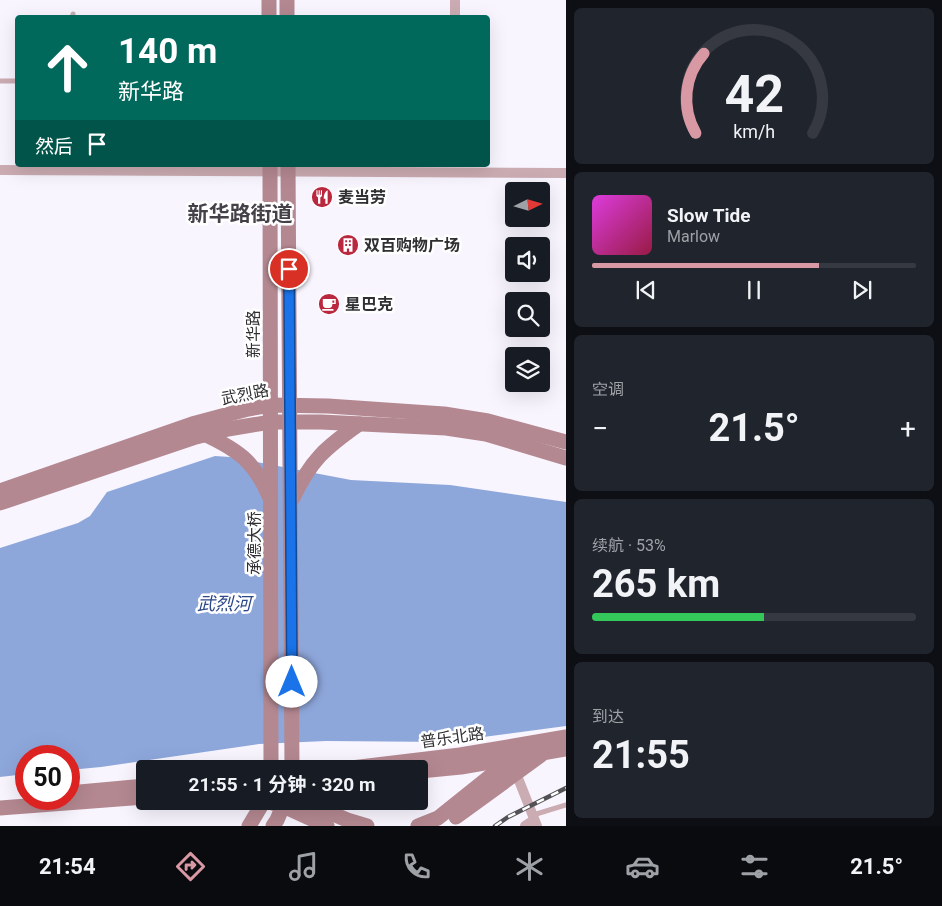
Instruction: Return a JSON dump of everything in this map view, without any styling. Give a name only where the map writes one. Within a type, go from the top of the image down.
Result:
[{"type":"main road","points":[[269,0],[269,15]]},
{"type":"main road","points":[[287,0],[287,15]]},
{"type":"main road","name":"新华路","points":[[270,168],[271,502]]},
{"type":"main road","points":[[288,168],[292,760]]},
{"type":"main road","name":"武烈路","points":[[0,491],[192,424],[248,409],[271,406],[328,406],[444,414],[488,421],[566,442]]},
{"type":"main road","name":"武烈路","points":[[0,503],[204,434],[271,422],[446,428],[486,434],[566,458]]},
{"type":"main road","points":[[291,502],[304,475],[317,457],[359,424]]},
{"type":"main road","points":[[204,434],[224,443],[243,456],[262,481],[271,502]]},
{"type":"main road","name":"承德大桥","points":[[271,502],[271,760]]},
{"type":"main road","name":"普乐北路","points":[[539,748],[566,737]]},
{"type":"main road","points":[[442,826],[539,748]]},
{"type":"main road","name":"普乐北路","points":[[418,760],[539,748],[566,749]]},
{"type":"main road","points":[[418,826],[438,818],[515,766]]},
{"type":"main road","name":"普乐北路","points":[[428,771],[515,766]]},
{"type":"main road","points":[[80,792],[136,787]]},
{"type":"main road","points":[[0,798],[15,797]]},
{"type":"main road","points":[[0,808],[136,798]]},
{"type":"main road","points":[[249,826],[259,810]]},
{"type":"main road","points":[[273,826],[281,810]]},
{"type":"main road","points":[[296,810],[327,826]]},
{"type":"main road","points":[[324,810],[367,826]]},
{"type":"street","points":[[455,0],[455,15]]},
{"type":"street","points":[[0,170],[454,168],[566,173]]},
{"type":"street","points":[[515,766],[534,820],[525,826]]},
{"type":"lane","points":[[0,81],[15,81]]},
{"type":"lane","points":[[534,820],[566,804]]},
{"type":"water","name":"武烈河","points":[[215,456],[230,457],[351,480],[450,485],[566,502],[566,726],[445,742],[326,741],[259,744],[80,769],[80,745],[15,745],[15,775],[0,777],[0,548],[78,523],[90,516],[107,492]]},
{"type":"railway","points":[[495,826],[508,817],[566,788]]},
{"type":"place","name":"麦当劳","points":[[322,197]]},
{"type":"place","name":"双百购物广场","points":[[348,245]]},
{"type":"place","name":"星巴克","points":[[329,304]]},
{"type":"district","name":"新华路街道","points":[[240,214]]},
{"type":"route","points":[[289,269],[292,682]]}]
